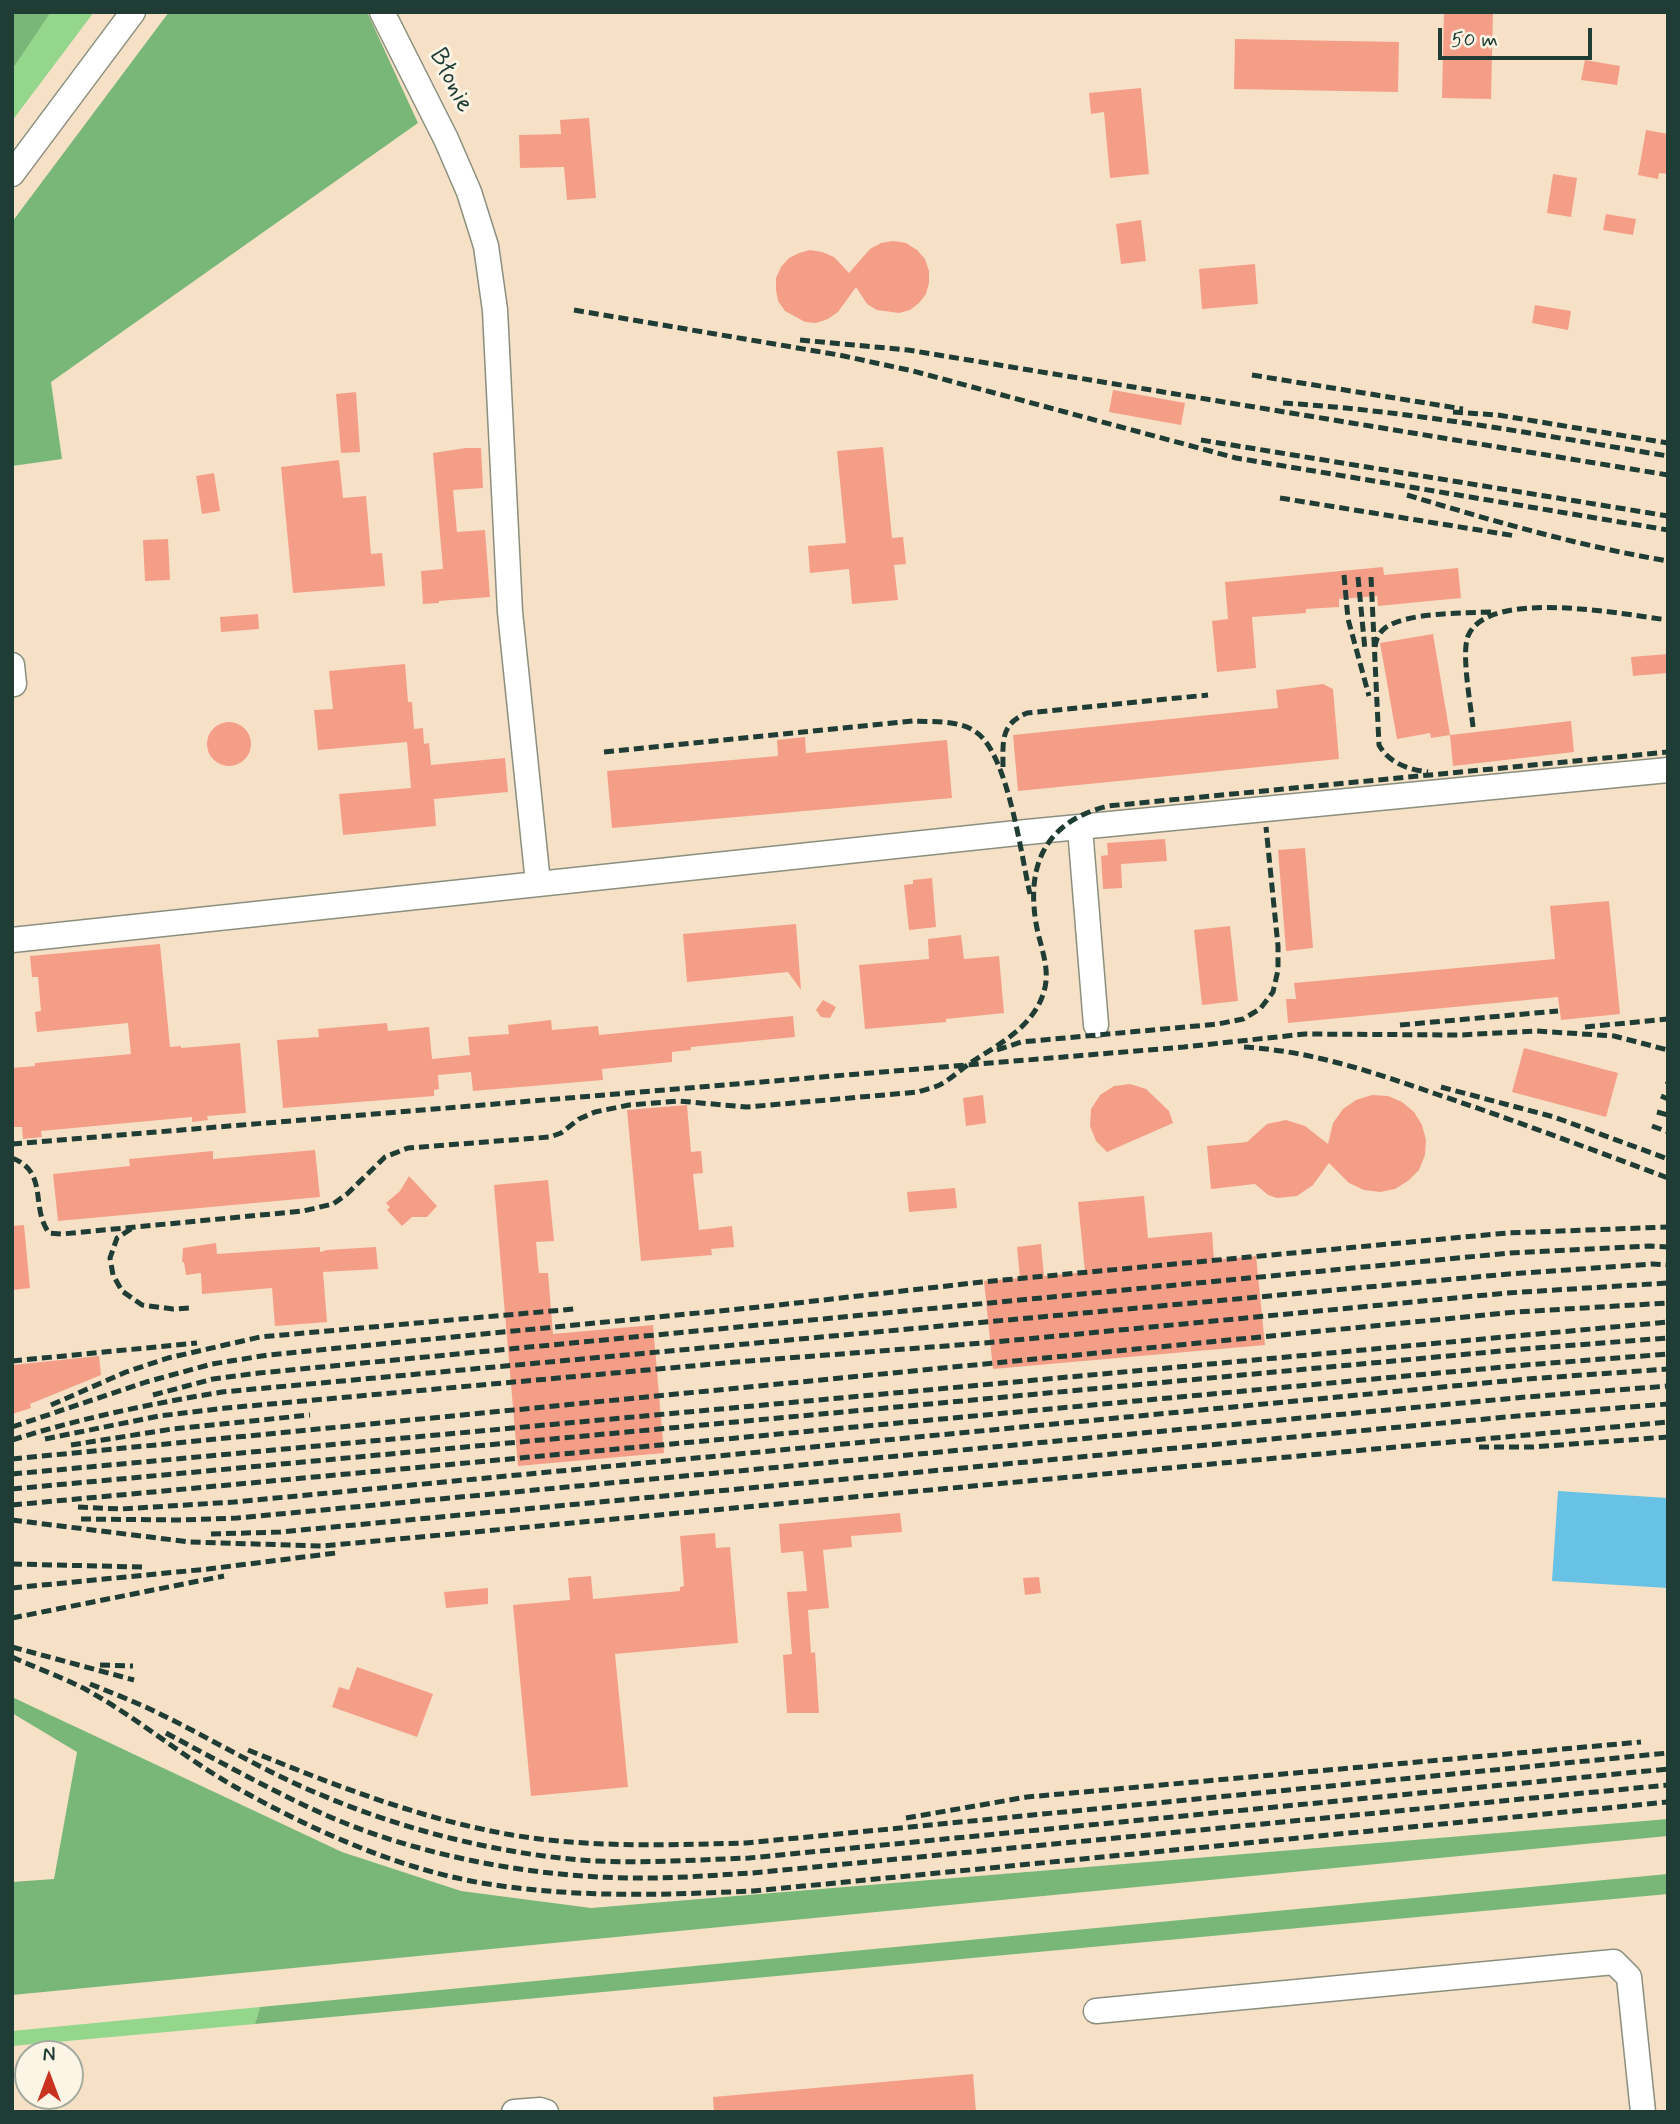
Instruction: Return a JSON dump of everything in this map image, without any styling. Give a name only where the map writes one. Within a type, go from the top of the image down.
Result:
[{"type":"street","points":[[12,174],[133,12]]},
{"type":"street","name":"Błonie","points":[[382,12],[446,139],[479,218],[492,278],[510,612],[538,883]]},
{"type":"street","points":[[12,940],[538,883],[1668,770]]},
{"type":"street","points":[[1080,828],[1096,1025]]},
{"type":"street","points":[[1096,2011],[1614,1962],[1629,1977],[1643,2112]]},
{"type":"street","points":[[513,2112],[540,2109],[547,2112]]},
{"type":"green space","points":[[12,12],[51,12],[12,70]]},
{"type":"green space","points":[[51,12],[94,12],[12,121],[12,70]]},
{"type":"green space","points":[[169,12],[367,12],[418,123],[51,382],[62,459],[12,466],[12,222]]},
{"type":"green space","points":[[12,1697],[342,1852],[461,1891],[591,1908],[1668,1819],[1668,1836],[12,1995],[12,1882],[54,1879],[77,1752],[12,1713]]},
{"type":"green space","points":[[1668,1874],[1668,1894],[255,2024],[260,2007]]},
{"type":"green space","points":[[260,2007],[255,2024],[78,2040],[14,2040],[12,2046],[12,2031]]},
{"type":"water","points":[[1558,1491],[1668,1498],[1668,1588],[1552,1581]]},
{"type":"building","points":[[1444,12],[1493,12],[1491,99],[1442,98]]},
{"type":"building","points":[[1235,39],[1399,42],[1398,92],[1234,89]]},
{"type":"building","points":[[1585,60],[1620,66],[1617,85],[1581,80]]},
{"type":"building","points":[[1141,88],[1149,174],[1110,178],[1104,112],[1091,114],[1089,93]]},
{"type":"building","points":[[589,118],[596,198],[567,200],[564,167],[520,168],[519,135],[561,134],[560,120]]},
{"type":"building","points":[[1646,130],[1668,134],[1668,174],[1659,173],[1658,179],[1638,175]]},
{"type":"building","points":[[1553,174],[1577,178],[1571,217],[1547,213]]},
{"type":"building","points":[[1606,214],[1636,219],[1633,235],[1603,230]]},
{"type":"building","points":[[1141,220],[1146,261],[1121,264],[1116,224]]},
{"type":"building","points":[[893,241],[906,243],[917,250],[925,259],[929,271],[926,294],[910,310],[899,313],[877,310],[867,304],[856,287],[838,312],[816,323],[805,322],[785,311],[778,301],[776,278],[789,258],[810,250],[822,252],[834,257],[849,273],[870,249]]},
{"type":"building","points":[[1255,264],[1258,304],[1202,309],[1199,269]]},
{"type":"building","points":[[1535,305],[1571,311],[1568,330],[1532,323]]},
{"type":"building","points":[[1113,390],[1185,403],[1181,425],[1109,412]]},
{"type":"building","points":[[356,392],[360,452],[341,453],[336,394]]},
{"type":"building","points":[[883,447],[892,538],[903,537],[906,564],[894,565],[898,600],[852,604],[849,569],[810,573],[808,546],[846,543],[837,451]]},
{"type":"building","points":[[481,448],[483,488],[453,490],[457,532],[485,530],[490,597],[423,604],[421,571],[443,569],[433,453]]},
{"type":"building","points":[[339,460],[343,498],[366,496],[371,554],[382,553],[385,586],[293,593],[281,467]]},
{"type":"building","points":[[214,473],[220,511],[202,514],[196,476]]},
{"type":"building","points":[[168,539],[170,580],[145,581],[143,540]]},
{"type":"building","points":[[1383,567],[1384,575],[1458,568],[1461,598],[1378,606],[1377,596],[1339,599],[1339,607],[1306,609],[1306,613],[1252,617],[1256,668],[1217,672],[1212,621],[1228,619],[1225,582]]},
{"type":"building","points":[[258,614],[259,629],[221,632],[220,617]]},
{"type":"building","points":[[1433,634],[1450,735],[1431,738],[1430,733],[1397,739],[1380,643]]},
{"type":"building","points":[[1668,654],[1668,673],[1633,676],[1631,657]]},
{"type":"building","points":[[405,664],[408,702],[412,702],[414,729],[423,728],[424,744],[429,743],[431,765],[505,758],[508,792],[434,799],[436,826],[343,835],[339,794],[411,788],[407,742],[318,750],[314,710],[333,709],[329,671]]},
{"type":"building","points":[[1323,684],[1333,689],[1339,759],[1018,791],[1013,735],[1278,708],[1276,690]]},
{"type":"building","points":[[1571,721],[1574,752],[1453,766],[1450,735]]},
{"type":"building","points":[[229,722],[244,729],[251,744],[244,759],[229,766],[214,759],[207,744],[214,729]]},
{"type":"building","points":[[805,737],[806,753],[947,740],[952,798],[612,828],[607,771],[778,756],[777,740]]},
{"type":"building","points":[[1165,839],[1167,861],[1121,864],[1122,888],[1103,889],[1101,856],[1108,855],[1107,843]]},
{"type":"building","points":[[1305,848],[1313,948],[1286,951],[1278,850]]},
{"type":"building","points":[[932,878],[936,927],[909,930],[904,885],[913,884],[913,880]]},
{"type":"building","points":[[1609,901],[1620,1014],[1561,1020],[1558,997],[1288,1023],[1286,999],[1296,999],[1294,983],[1555,959],[1550,906]]},
{"type":"building","points":[[796,924],[801,990],[788,972],[687,982],[683,934]]},
{"type":"building","points":[[1230,926],[1238,1001],[1202,1005],[1194,930]]},
{"type":"building","points":[[961,935],[964,959],[999,956],[1004,1013],[946,1019],[946,1022],[865,1029],[859,965],[929,959],[928,939]]},
{"type":"building","points":[[160,944],[170,1047],[240,1043],[246,1113],[207,1116],[208,1120],[192,1122],[192,1117],[41,1131],[42,1137],[23,1139],[22,1127],[12,1127],[12,1068],[35,1066],[35,1063],[131,1054],[128,1023],[37,1032],[35,1012],[41,1011],[38,977],[32,977],[30,956]]},
{"type":"building","points":[[823,1000],[836,1007],[830,1018],[821,1017],[816,1010]]},
{"type":"building","points":[[793,1016],[795,1037],[691,1047],[691,1050],[672,1052],[672,1062],[602,1069],[603,1080],[473,1091],[471,1072],[438,1075],[439,1089],[434,1090],[434,1096],[283,1108],[277,1040],[319,1037],[318,1029],[387,1023],[388,1031],[429,1027],[432,1059],[470,1055],[468,1037],[509,1034],[508,1025],[551,1020],[552,1030],[598,1026],[599,1035]]},
{"type":"building","points":[[1524,1048],[1618,1073],[1606,1117],[1512,1092]]},
{"type":"building","points":[[1130,1084],[1146,1089],[1169,1111],[1173,1123],[1107,1152],[1096,1141],[1090,1126],[1091,1109],[1100,1095],[1114,1086]]},
{"type":"building","points":[[983,1095],[986,1123],[966,1126],[963,1098]]},
{"type":"building","points":[[1372,1095],[1388,1096],[1402,1102],[1414,1112],[1422,1125],[1426,1140],[1425,1155],[1419,1170],[1395,1189],[1380,1192],[1364,1190],[1349,1183],[1329,1163],[1313,1185],[1297,1196],[1277,1198],[1268,1195],[1255,1184],[1211,1189],[1207,1146],[1247,1142],[1267,1124],[1286,1120],[1305,1126],[1328,1144],[1333,1123],[1343,1109],[1356,1100]]},
{"type":"building","points":[[687,1105],[691,1152],[701,1151],[703,1173],[693,1174],[699,1230],[732,1226],[734,1247],[711,1249],[712,1255],[641,1261],[627,1110]]},
{"type":"building","points":[[315,1150],[320,1197],[58,1221],[53,1174],[130,1166],[129,1159],[213,1151],[213,1159]]},
{"type":"building","points":[[409,1176],[437,1206],[427,1217],[412,1217],[402,1226],[387,1210],[390,1207],[386,1203],[400,1191]]},
{"type":"building","points":[[548,1180],[554,1241],[536,1242],[539,1273],[548,1273],[553,1334],[653,1325],[664,1453],[518,1466],[494,1185]]},
{"type":"building","points":[[955,1188],[957,1208],[909,1212],[907,1192]]},
{"type":"building","points":[[1144,1196],[1148,1238],[1212,1232],[1214,1260],[1256,1256],[1265,1345],[993,1369],[984,1281],[1020,1278],[1017,1247],[1041,1244],[1044,1276],[1085,1272],[1078,1202]]},
{"type":"building","points":[[24,1225],[30,1288],[12,1290],[12,1226]]},
{"type":"building","points":[[216,1243],[217,1254],[320,1247],[320,1252],[376,1247],[378,1269],[323,1272],[327,1322],[275,1326],[272,1288],[202,1294],[201,1273],[186,1275],[182,1262],[183,1248]]},
{"type":"building","points":[[99,1356],[101,1375],[30,1404],[31,1408],[12,1414],[12,1365]]},
{"type":"building","points":[[900,1513],[902,1532],[851,1536],[852,1547],[823,1550],[829,1608],[808,1610],[811,1653],[815,1652],[819,1713],[787,1713],[783,1655],[792,1654],[787,1592],[807,1591],[803,1551],[781,1553],[779,1524]]},
{"type":"building","points":[[715,1533],[716,1548],[730,1547],[738,1643],[615,1654],[628,1787],[531,1796],[513,1605],[570,1600],[568,1578],[591,1576],[593,1599],[680,1591],[680,1587],[684,1586],[680,1536]]},
{"type":"building","points":[[1039,1577],[1041,1593],[1025,1595],[1023,1578]]},
{"type":"building","points":[[488,1588],[488,1604],[446,1608],[444,1592]]},
{"type":"building","points":[[357,1667],[433,1694],[417,1737],[332,1707],[339,1687],[349,1690]]},
{"type":"building","points":[[973,2074],[976,2112],[714,2112],[713,2097]]},
{"type":"railway","points":[[574,310],[839,355],[913,371],[1236,458],[1668,530]]},
{"type":"railway","points":[[800,340],[908,350],[1668,475]]},
{"type":"railway","points":[[1252,375],[1463,409]]},
{"type":"railway","points":[[1283,403],[1428,418],[1668,456]]},
{"type":"railway","points":[[1453,412],[1498,415],[1668,443]]},
{"type":"railway","points":[[1201,440],[1668,516]]},
{"type":"railway","points":[[1407,495],[1569,540],[1668,561]]},
{"type":"railway","points":[[1280,498],[1516,536]]},
{"type":"railway","points":[[1344,575],[1348,619],[1369,696]]},
{"type":"railway","points":[[1358,577],[1365,650]]},
{"type":"railway","points":[[1371,577],[1379,745],[1399,764],[1428,772]]},
{"type":"railway","points":[[1473,727],[1466,644],[1468,636],[1481,621],[1502,612],[1529,608],[1592,610],[1668,620]]},
{"type":"railway","points":[[1375,647],[1378,636],[1385,628],[1407,619],[1437,614],[1494,612]]},
{"type":"railway","points":[[1003,767],[1003,742],[1008,728],[1018,717],[1027,713],[1208,695]]},
{"type":"railway","points":[[604,752],[913,721],[962,725],[976,732],[997,761],[1012,807],[1030,894]]},
{"type":"railway","points":[[12,1158],[31,1172],[43,1223],[49,1233],[62,1234],[303,1211],[333,1204],[385,1157],[408,1148],[550,1137],[595,1112],[629,1105],[678,1101],[747,1107],[918,1092],[950,1079],[1019,1030],[1037,1008],[1046,981],[1045,959],[1036,923],[1034,901],[1038,864],[1045,848],[1056,834],[1087,813],[1108,806],[1668,752]]},
{"type":"railway","points":[[997,1050],[1021,1042],[1218,1024],[1243,1019],[1260,1009],[1273,992],[1278,970],[1266,827]]},
{"type":"railway","points":[[1400,1025],[1558,1011]]},
{"type":"railway","points":[[1585,1027],[1668,1019]]},
{"type":"railway","points":[[12,1144],[1184,1047],[1305,1034],[1460,1035],[1537,1031],[1614,1036],[1668,1050]]},
{"type":"railway","points":[[1244,1047],[1293,1053],[1365,1071],[1494,1114],[1668,1178]]},
{"type":"railway","points":[[1441,1087],[1554,1117],[1668,1159]]},
{"type":"railway","points":[[1661,1096],[1668,1099]]},
{"type":"railway","points":[[1657,1112],[1668,1115]]},
{"type":"railway","points":[[1652,1126],[1668,1132]]},
{"type":"railway","points":[[12,1427],[146,1382],[212,1364],[268,1355],[770,1306],[982,1282],[1507,1233],[1668,1227]]},
{"type":"railway","points":[[131,1229],[117,1238],[110,1258],[113,1275],[122,1291],[142,1305],[190,1308]]},
{"type":"railway","points":[[153,1395],[213,1379],[259,1373],[1510,1253],[1668,1247]]},
{"type":"railway","points":[[12,1440],[116,1412],[222,1392],[1509,1274],[1668,1265]]},
{"type":"railway","points":[[45,1439],[159,1416],[226,1408],[736,1362],[984,1343],[1507,1293],[1668,1283]]},
{"type":"railway","points":[[12,1459],[1516,1312],[1668,1303]]},
{"type":"railway","points":[[51,1405],[126,1372],[168,1358],[260,1337],[574,1309]]},
{"type":"railway","points":[[12,1474],[1668,1322]]},
{"type":"railway","points":[[12,1489],[1523,1349],[1668,1338]]},
{"type":"railway","points":[[12,1361],[197,1343]]},
{"type":"railway","points":[[12,1505],[1668,1354]]},
{"type":"railway","points":[[78,1507],[121,1509],[234,1502],[1527,1379],[1668,1369]]},
{"type":"railway","points":[[81,1519],[237,1518],[1668,1386]]},
{"type":"railway","points":[[211,1534],[280,1532],[1668,1404]]},
{"type":"railway","points":[[71,1445],[172,1429],[310,1415]]},
{"type":"railway","points":[[12,1520],[190,1542],[322,1546],[1668,1422]]},
{"type":"railway","points":[[1479,1447],[1533,1447],[1668,1437]]},
{"type":"railway","points":[[12,1588],[208,1569],[336,1553]]},
{"type":"railway","points":[[12,1564],[142,1567]]},
{"type":"railway","points":[[12,1618],[224,1576]]},
{"type":"railway","points":[[12,1647],[134,1680]]},
{"type":"railway","points":[[12,1657],[85,1689],[237,1788],[327,1834],[390,1859],[455,1878],[554,1892],[654,1894],[753,1891],[1668,1802]]},
{"type":"railway","points":[[100,1665],[133,1666]]},
{"type":"railway","points":[[90,1684],[133,1701],[298,1785],[350,1807],[479,1845],[580,1860],[749,1858],[1668,1769]]},
{"type":"railway","points":[[166,1733],[301,1804],[398,1842],[481,1862],[606,1877],[647,1878],[752,1873],[1668,1785]]},
{"type":"railway","points":[[906,1818],[1027,1797],[1641,1742]]},
{"type":"railway","points":[[248,1750],[378,1800],[478,1828],[570,1842],[658,1845],[746,1843],[1668,1753]]}]
